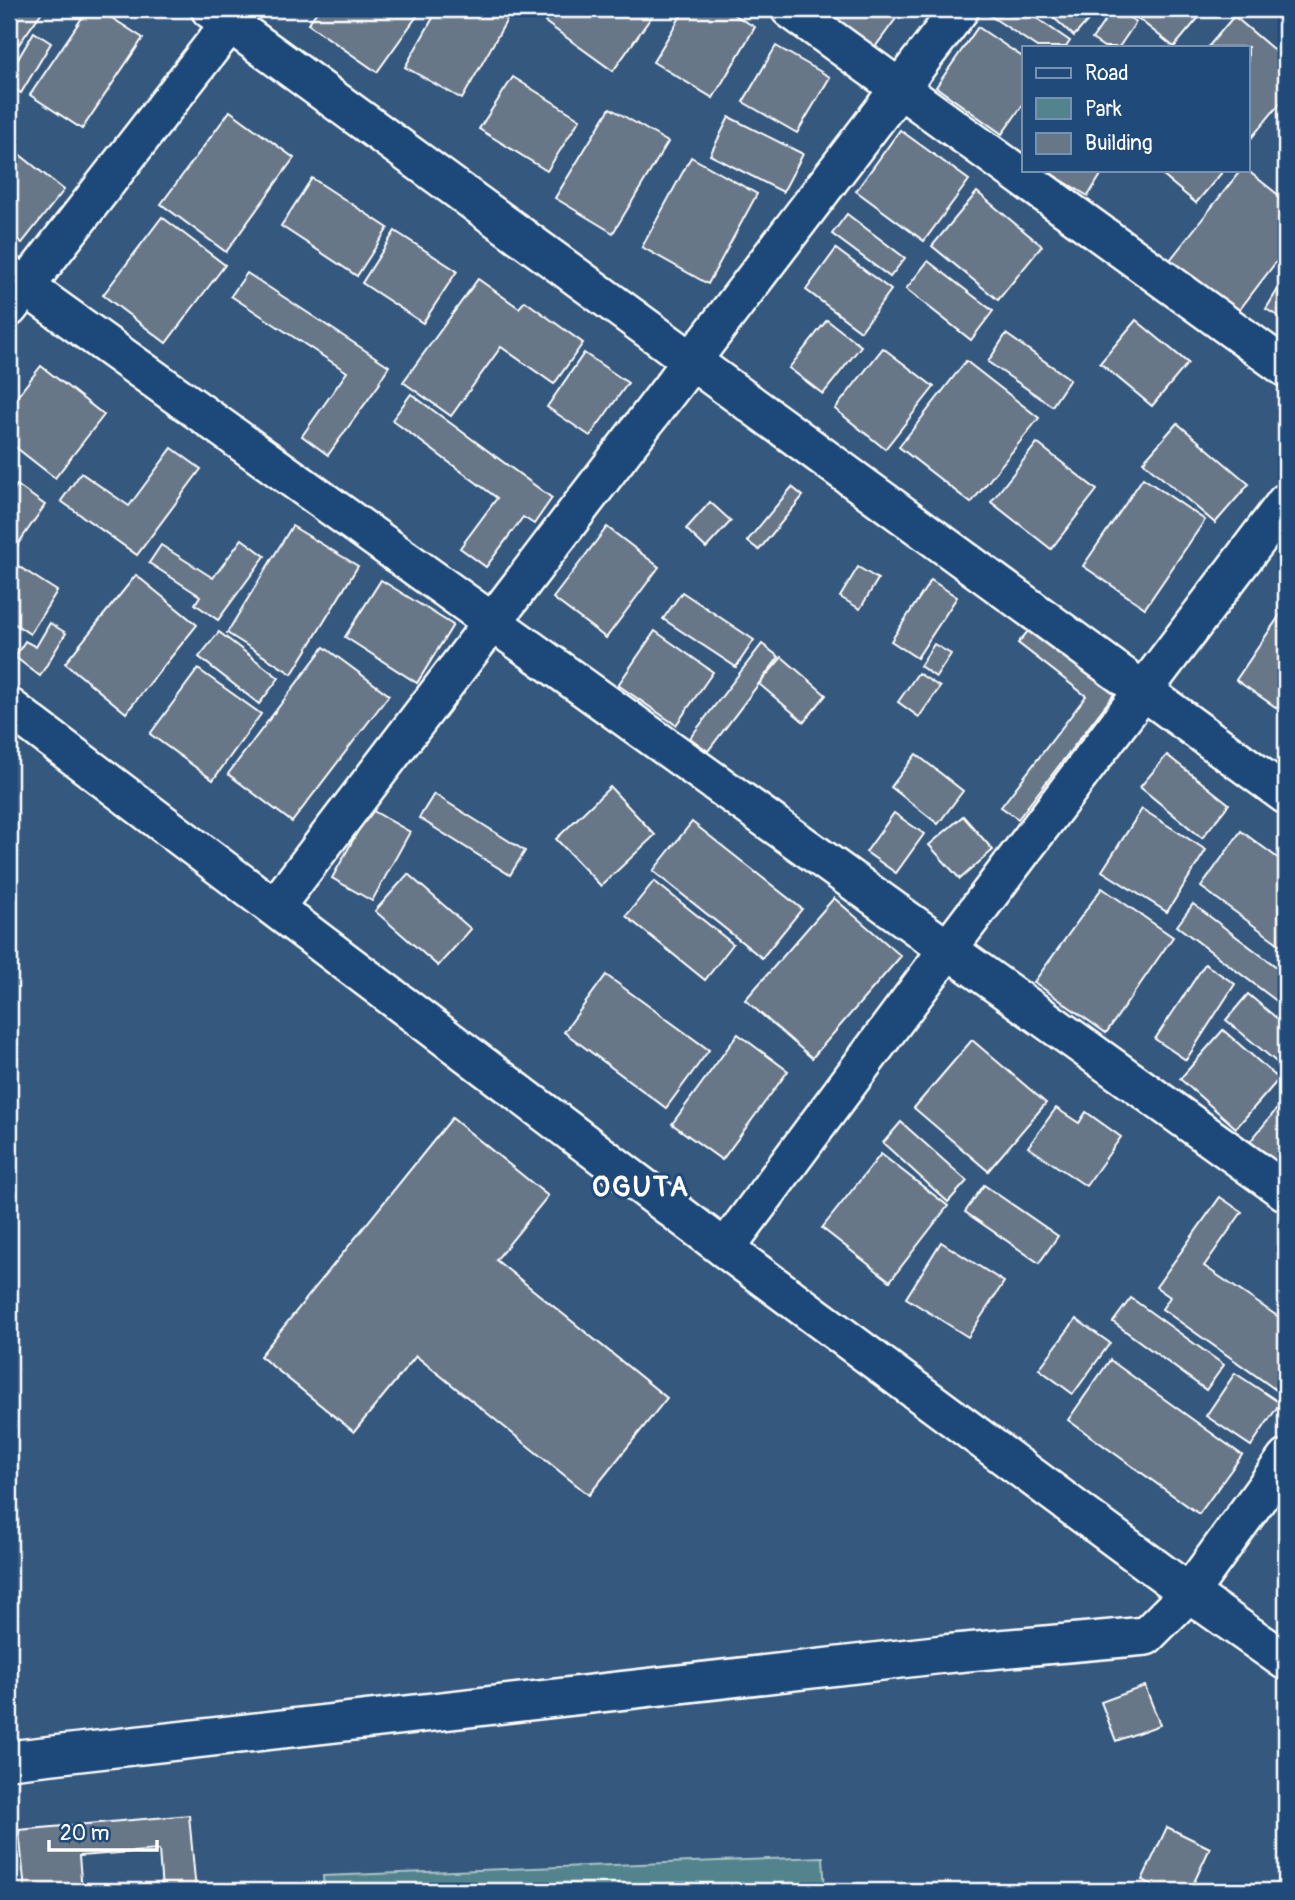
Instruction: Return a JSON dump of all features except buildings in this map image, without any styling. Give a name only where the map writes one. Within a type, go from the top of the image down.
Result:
[{"type":"street","points":[[790,9],[1286,368]]},
{"type":"street","points":[[275,907],[960,9]]},
{"type":"street","points":[[1286,795],[691,361],[227,14],[14,290],[492,622],[1286,1192]]},
{"type":"street","points":[[724,1249],[1286,502]]},
{"type":"street","points":[[9,707],[724,1249],[1189,1593],[1286,1661]]},
{"type":"street","points":[[9,1760],[944,1654],[1146,1636],[1189,1593],[1286,1459]]},
{"type":"green space","points":[[823,1857],[825,1891],[324,1891],[323,1876]]},
{"type":"district","name":"OGUTA","points":[[641,1187]]}]
